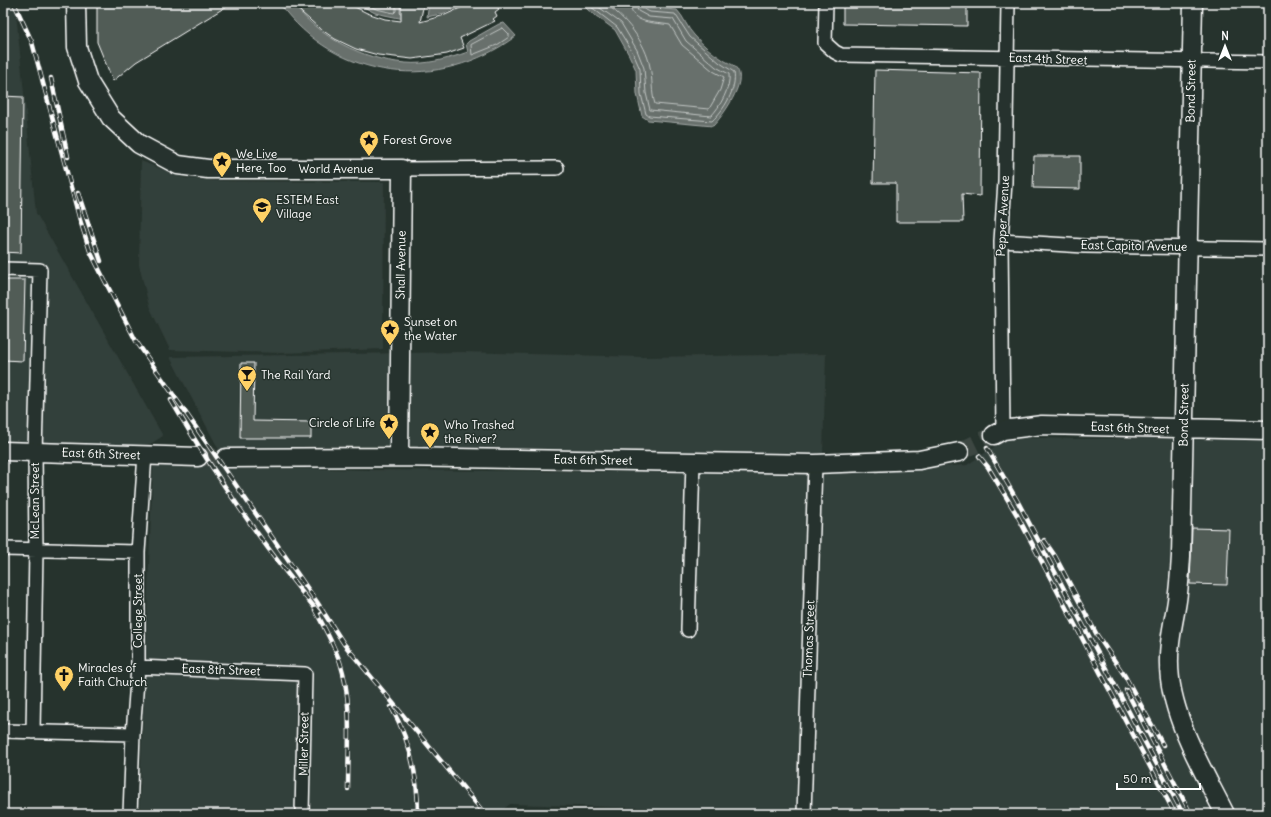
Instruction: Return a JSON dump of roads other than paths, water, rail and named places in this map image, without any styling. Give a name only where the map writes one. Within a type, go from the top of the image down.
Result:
[{"type":"street","name":"World Avenue","points":[[76,3],[77,47],[88,81],[111,118],[139,144],[178,165],[208,169],[557,168]]},
{"type":"street","name":"East 4th Street","points":[[826,3],[825,43],[829,48],[841,55],[1116,61],[1268,62]]},
{"type":"street","name":"Pepper Avenue","points":[[999,433],[1001,242],[1005,182],[1008,3]]},
{"type":"street","name":"Bond Street","points":[[1193,3],[1181,556],[1178,590],[1170,637],[1169,660],[1170,681],[1175,703],[1183,726],[1225,814]]},
{"type":"street","name":"Shall Avenue","points":[[399,457],[402,168]]},
{"type":"street","name":"East Capitol Avenue","points":[[1001,242],[1084,246],[1268,249]]},
{"type":"street","name":"McLean Street","points":[[3,269],[40,270],[35,452],[36,550],[33,732]]},
{"type":"street","name":"East 6th Street","points":[[999,433],[1042,425],[1268,430]]},
{"type":"street","name":"East 6th Street","points":[[3,451],[198,457]]},
{"type":"street","name":"East 6th Street","points":[[226,458],[399,457],[815,464],[919,460],[959,452]]},
{"type":"street","name":"College Street","points":[[130,814],[133,734],[138,667],[138,552],[145,455]]},
{"type":"street","points":[[688,630],[693,462]]},
{"type":"street","name":"Thomas Street","points":[[804,814],[815,464]]},
{"type":"street","points":[[3,549],[138,552]]},
{"type":"street","name":"East 8th Street","points":[[138,667],[305,674]]},
{"type":"street","name":"Miller Street","points":[[302,814],[305,674]]},
{"type":"street","points":[[3,731],[133,734]]},
{"type":"water","points":[[279,3],[292,3],[315,26],[342,44],[373,57],[389,61],[421,63],[453,57],[468,52],[466,44],[469,41],[499,24],[504,23],[516,36],[486,54],[455,66],[422,71],[390,70],[359,63],[330,50],[303,29]]},
{"type":"water","points":[[356,3],[400,3],[400,13],[404,14],[404,19],[375,13]]},
{"type":"water","points":[[429,3],[468,3],[445,13],[427,17]]},
{"type":"water","points":[[581,3],[642,3],[651,8],[677,10],[697,38],[707,48],[734,66],[739,75],[739,82],[728,107],[713,126],[648,120],[642,116],[637,94],[636,70],[629,55],[615,30]]},
{"type":"tunnel","points":[[959,452],[994,435]]},
{"type":"tunnel","points":[[198,457],[226,458]]},
{"type":"railway","points":[[14,3],[32,42],[79,217],[90,251],[136,341],[317,602],[344,644],[485,814]]},
{"type":"railway","points":[[51,78],[68,157]]},
{"type":"railway","points":[[78,193],[101,261]]},
{"type":"railway","points":[[171,400],[187,428],[240,510],[319,613]]},
{"type":"railway","points":[[987,448],[1018,502],[1183,814]]},
{"type":"railway","points":[[979,456],[988,467],[1017,515],[1175,814]]},
{"type":"railway","points":[[1044,540],[1055,556],[1097,635],[1125,676],[1163,745]]},
{"type":"railway","points":[[315,610],[340,662],[347,693],[349,725],[348,789]]},
{"type":"railway","points":[[1126,690],[1191,814]]},
{"type":"railway","points":[[391,707],[403,732],[412,759],[418,800],[418,814]]},
{"type":"place","name":"Forest Grove","points":[[369,157]]},
{"type":"place","name":"We Live Here, Too","points":[[222,178]]},
{"type":"place","name":"ESTEM East Village","points":[[262,224]]},
{"type":"place","name":"Sunset on the Water","points":[[390,346]]},
{"type":"place","name":"The Rail Yard","points":[[247,392]]},
{"type":"place","name":"Circle of Life","points":[[389,440]]},
{"type":"place","name":"Who Trashed the River?","points":[[430,449]]},
{"type":"place","name":"Miracles of Faith Church","points":[[64,692]]}]
